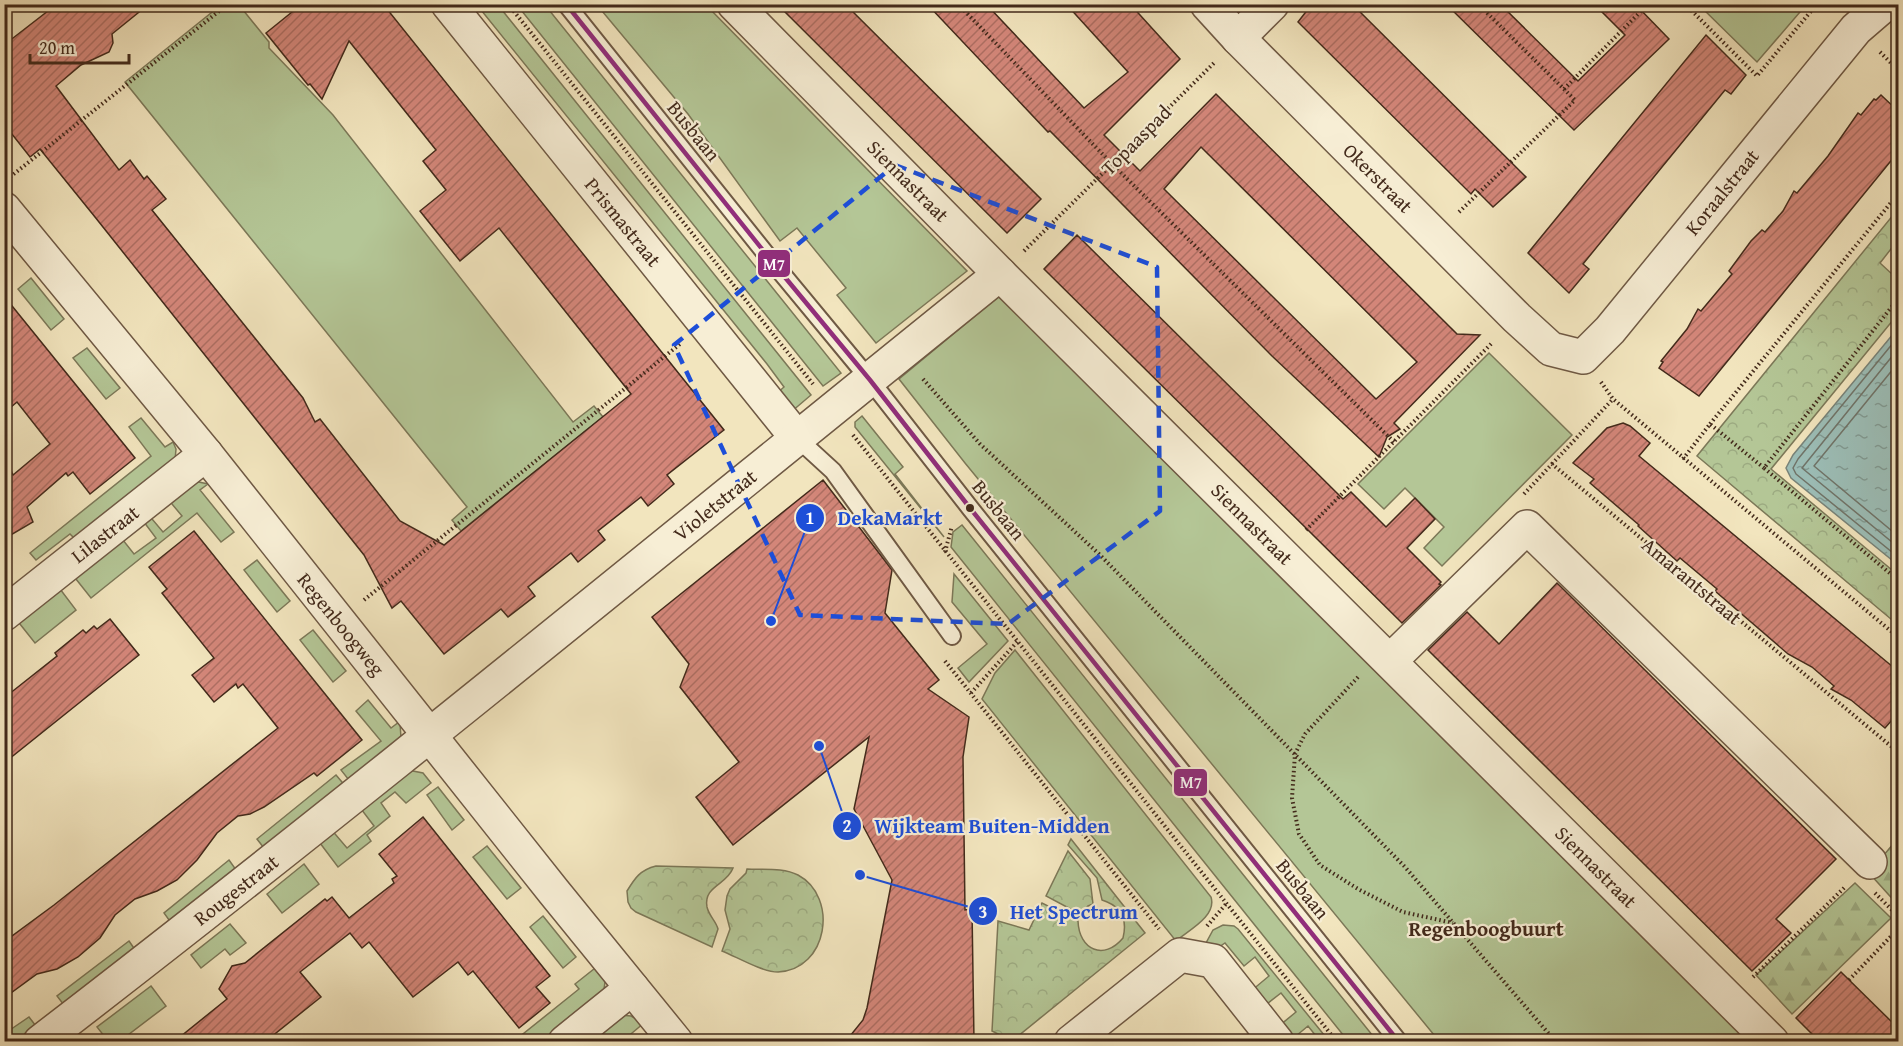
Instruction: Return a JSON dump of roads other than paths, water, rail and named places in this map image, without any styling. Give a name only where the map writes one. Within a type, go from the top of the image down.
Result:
[{"type":"street","name":"Prismastraat","points":[[448,4],[797,438]]},
{"type":"street","name":"Siennastraat","points":[[734,4],[1000,274],[1772,1041]]},
{"type":"street","name":"Okerstraat","points":[[1207,4],[1238,38],[1517,318],[1551,349]]},
{"type":"street","points":[[1238,38],[1272,4]]},
{"type":"street","name":"Koraalstraat","points":[[1551,349],[1583,357],[1610,330],[1856,29],[1885,4]]},
{"type":"street","name":"Regenboogweg","points":[[4,208],[206,454],[675,1041]]},
{"type":"street","name":"Violetstraat","points":[[430,736],[1000,274]]},
{"type":"street","name":"Lilastraat","points":[[4,614],[206,454]]},
{"type":"street","points":[[1390,661],[1527,527],[1870,862]]},
{"type":"street","name":"Rougestraat","points":[[40,1041],[210,911],[430,736]]},
{"type":"street","points":[[1071,1041],[1180,955],[1212,961],[1277,1041]]},
{"type":"street","points":[[565,1041],[632,988]]},
{"type":"lane","name":"Busbaan","points":[[566,4],[1399,1041]]},
{"type":"lane","points":[[797,438],[833,471],[952,636]]},
{"type":"water","points":[[1898,328],[1898,565],[1791,478],[1786,468],[1793,455]]},
{"type":"place","name":"DekaMarkt","points":[[771,621]]},
{"type":"place","name":"Wijkteam Buiten-Midden","points":[[819,746]]},
{"type":"place","name":"Het Spectrum","points":[[860,875]]},
{"type":"district","name":"Regenboogbuurt","points":[[1486,929]]}]
